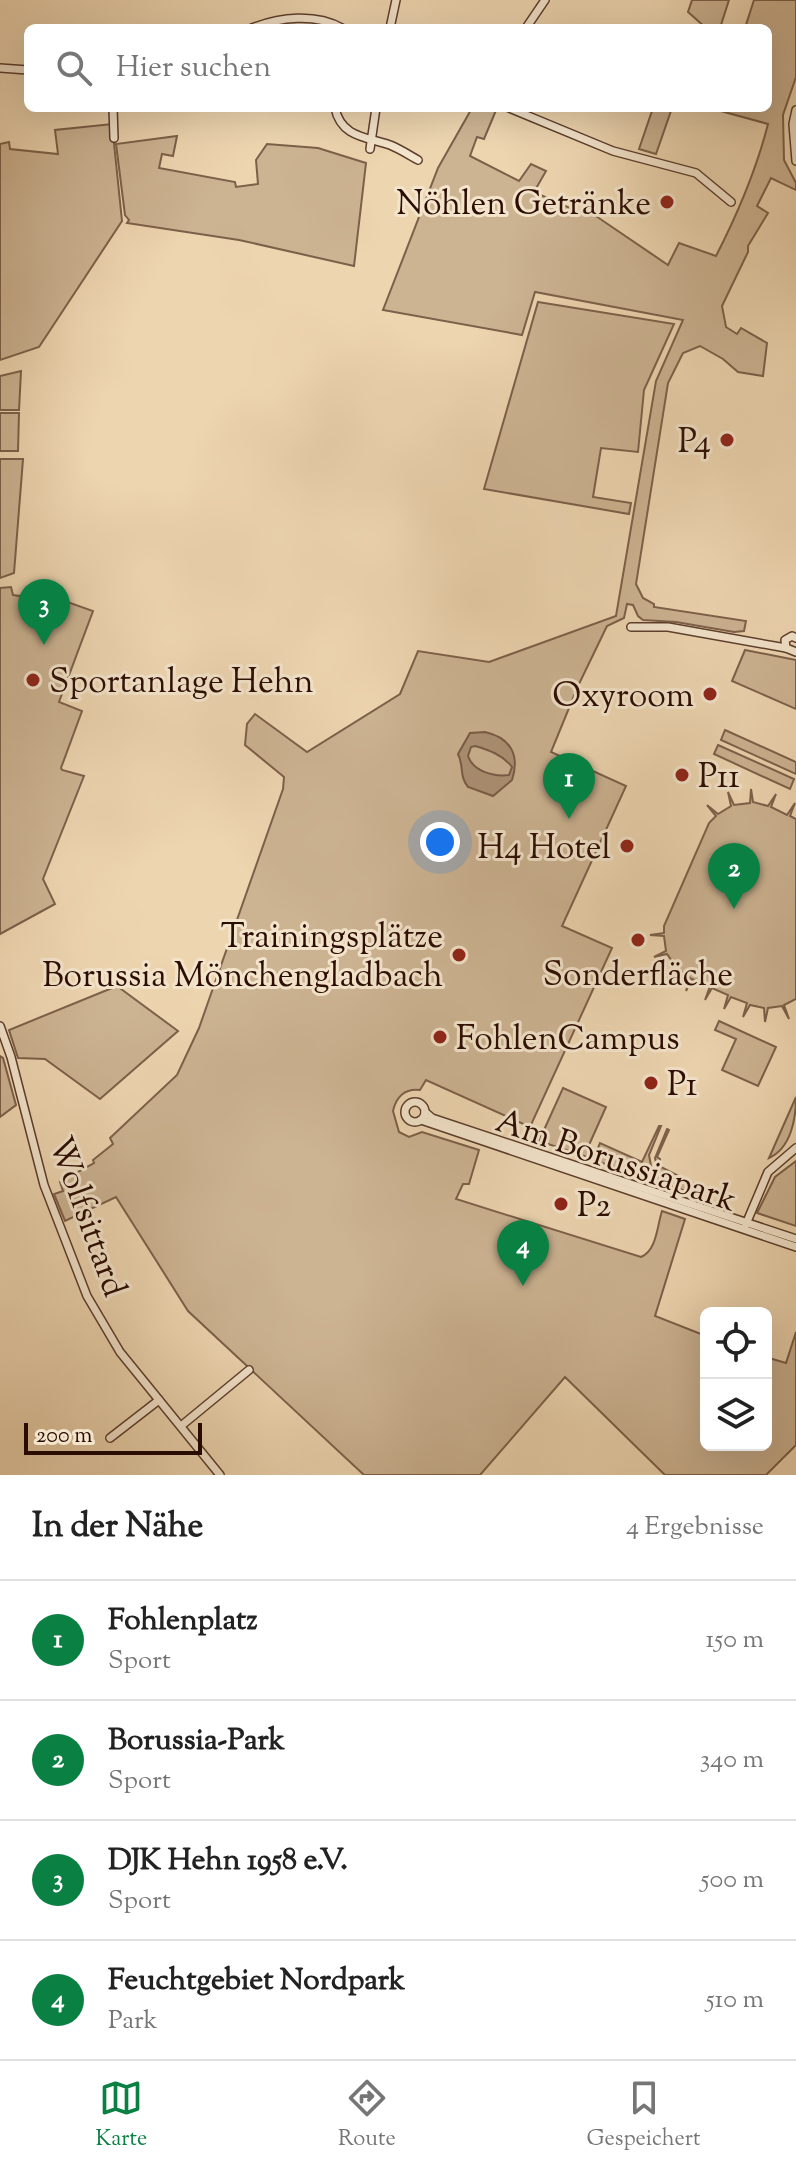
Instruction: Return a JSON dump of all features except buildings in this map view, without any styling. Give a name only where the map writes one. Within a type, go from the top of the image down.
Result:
[{"type":"street","points":[[391,24],[396,0]]},
{"type":"street","points":[[529,24],[545,0]]},
{"type":"street","points":[[265,24],[295,19],[323,20],[332,24]]},
{"type":"street","points":[[0,68],[24,70]]},
{"type":"street","points":[[796,110],[793,124],[796,161]]},
{"type":"street","points":[[113,112],[114,138]]},
{"type":"street","points":[[336,112],[341,125],[371,145],[389,145],[418,160]]},
{"type":"street","points":[[371,145],[375,112]]},
{"type":"street","points":[[519,112],[613,151],[696,173],[731,202]]},
{"type":"street","points":[[631,627],[685,629],[796,652]]},
{"type":"street","points":[[786,648],[785,640],[796,638]]},
{"type":"street","name":"Wolfsittard","points":[[1,1033],[44,1185],[78,1278],[107,1334],[220,1475]]},
{"type":"street","name":"Am Borussiapark","points":[[423,1116],[745,1226],[796,1247]]},
{"type":"street","points":[[745,1226],[768,1172],[796,1148]]},
{"type":"street","name":"Am Borussiapark","points":[[745,1226],[796,1239]]},
{"type":"street","points":[[181,1426],[249,1370]]},
{"type":"street","points":[[110,1438],[159,1400]]},
{"type":"shaded area","points":[[692,0],[729,0],[721,24],[702,24],[688,12]]},
{"type":"shaded area","points":[[754,0],[796,0],[796,77],[783,115],[784,160],[796,183],[796,190],[771,178],[757,206],[768,213],[748,246],[722,306],[726,327],[737,334],[741,328],[767,343],[763,376],[738,372],[700,346],[683,353],[668,383],[636,584],[643,598],[654,607],[746,621],[744,631],[643,620],[633,605],[627,604],[624,618],[607,626],[578,686],[551,752],[626,786],[562,926],[612,948],[530,1127],[426,1080],[420,1090],[402,1094],[393,1111],[399,1132],[409,1137],[422,1132],[479,1150],[469,1184],[463,1184],[456,1199],[641,1257],[653,1243],[662,1211],[685,1219],[655,1316],[700,1334],[700,1451],[772,1451],[772,1359],[786,1363],[796,1332],[796,1445],[766,1475],[665,1475],[565,1377],[480,1475],[364,1475],[188,1311],[116,1197],[65,1221],[54,1194],[63,1191],[60,1182],[94,1163],[93,1160],[113,1144],[110,1138],[177,1075],[199,1028],[283,789],[284,777],[245,745],[247,724],[255,714],[307,752],[400,694],[418,651],[489,662],[616,616],[656,381],[683,320],[535,292],[522,335],[383,310],[438,168],[470,112],[495,112],[484,139],[477,137],[470,156],[519,181],[531,164],[546,171],[534,192],[583,214],[587,210],[668,265],[679,243],[716,256],[746,192],[768,124],[724,112],[772,112],[772,24],[746,24]]},
{"type":"shaded area","points":[[652,112],[671,112],[656,154],[639,149]]},
{"type":"shaded area","points":[[112,124],[122,221],[39,347],[0,360],[0,144],[9,142],[10,149],[58,154],[55,130]]},
{"type":"shaded area","points":[[177,136],[173,156],[162,154],[159,168],[235,182],[236,187],[258,184],[256,160],[267,144],[318,148],[366,163],[354,266],[239,240],[127,223],[116,144]]},
{"type":"shaded area","points":[[538,302],[674,324],[644,390],[638,452],[601,448],[593,497],[631,503],[629,514],[484,489]]},
{"type":"shaded area","points":[[21,371],[19,410],[0,410],[0,376]]},
{"type":"shaded area","points":[[0,413],[19,413],[18,451],[0,451]]},
{"type":"shaded area","points":[[0,459],[23,459],[14,573],[0,578]]},
{"type":"shaded area","points":[[11,587],[13,595],[27,597],[31,589],[93,611],[59,702],[82,711],[61,768],[84,776],[43,879],[55,904],[0,934],[0,588]]},
{"type":"shaded area","points":[[745,650],[796,660],[796,709],[732,681]]},
{"type":"shaded area","points":[[725,730],[796,762],[796,774],[721,740]]},
{"type":"shaded area","points":[[470,733],[494,735],[507,743],[514,755],[512,780],[493,796],[468,787],[463,779],[458,754]],"holes":[[[475,746],[508,763],[512,767],[509,775],[490,774],[474,766],[468,756],[471,747]]]},
{"type":"shaded area","points":[[718,745],[794,779],[790,789],[714,754]]},
{"type":"shaded area","points":[[751,789],[753,802],[768,806],[776,794],[771,807],[787,815],[795,803],[790,816],[796,819],[796,999],[784,1005],[789,1019],[782,1006],[768,1008],[765,1022],[764,1008],[750,1005],[743,1017],[747,1003],[731,997],[724,1009],[728,995],[712,988],[705,1000],[710,986],[692,979],[686,991],[690,978],[678,969],[667,978],[676,967],[667,954],[654,957],[666,951],[664,936],[650,935],[664,933],[664,926],[709,823],[716,816],[707,805],[718,814],[731,806],[728,792],[734,805],[750,803]]},
{"type":"shaded area","points":[[117,986],[178,1031],[100,1099],[45,1059],[18,1058],[9,1030]]},
{"type":"shaded area","points":[[719,1021],[776,1047],[758,1086],[722,1070],[736,1039],[715,1030]]},
{"type":"shaded area","points":[[0,1056],[16,1105],[0,1117]]},
{"type":"shaded area","points":[[563,1088],[606,1107],[587,1157],[539,1141]]},
{"type":"shaded area","points":[[796,1097],[795,1114],[787,1140],[769,1158]]},
{"type":"shaded area","points":[[659,1126],[649,1155],[651,1179],[593,1160],[600,1143],[642,1162]]},
{"type":"shaded area","points":[[667,1129],[657,1157],[660,1159],[659,1166],[694,1184],[691,1193],[657,1181],[655,1158]]},
{"type":"shaded area","points":[[796,1161],[796,1226],[757,1213],[775,1177]]},
{"type":"place","name":"Nöhlen Getränke","points":[[667,202]]},
{"type":"place","name":"P4","points":[[727,440]]},
{"type":"place","name":"DJK Hehn 1958 e.V.","points":[[44,645]]},
{"type":"place","name":"Sportanlage Hehn","points":[[33,680]]},
{"type":"place","name":"Oxyroom","points":[[710,694]]},
{"type":"place","name":"P11","points":[[682,775]]},
{"type":"place","name":"Fohlenplatz","points":[[569,819]]},
{"type":"place","name":"H4 Hotel","points":[[627,846]]},
{"type":"place","name":"Borussia-Park","points":[[734,909]]},
{"type":"place","name":"Sonderfläche","points":[[638,940]]},
{"type":"place","name":"Trainingsplätze Borussia Mönchengladbach","points":[[459,955]]},
{"type":"place","name":"FohlenCampus","points":[[440,1037]]},
{"type":"place","name":"P1","points":[[651,1083]]},
{"type":"place","name":"P2","points":[[561,1204]]},
{"type":"place","name":"Feuchtgebiet Nordpark","points":[[523,1286]]}]
